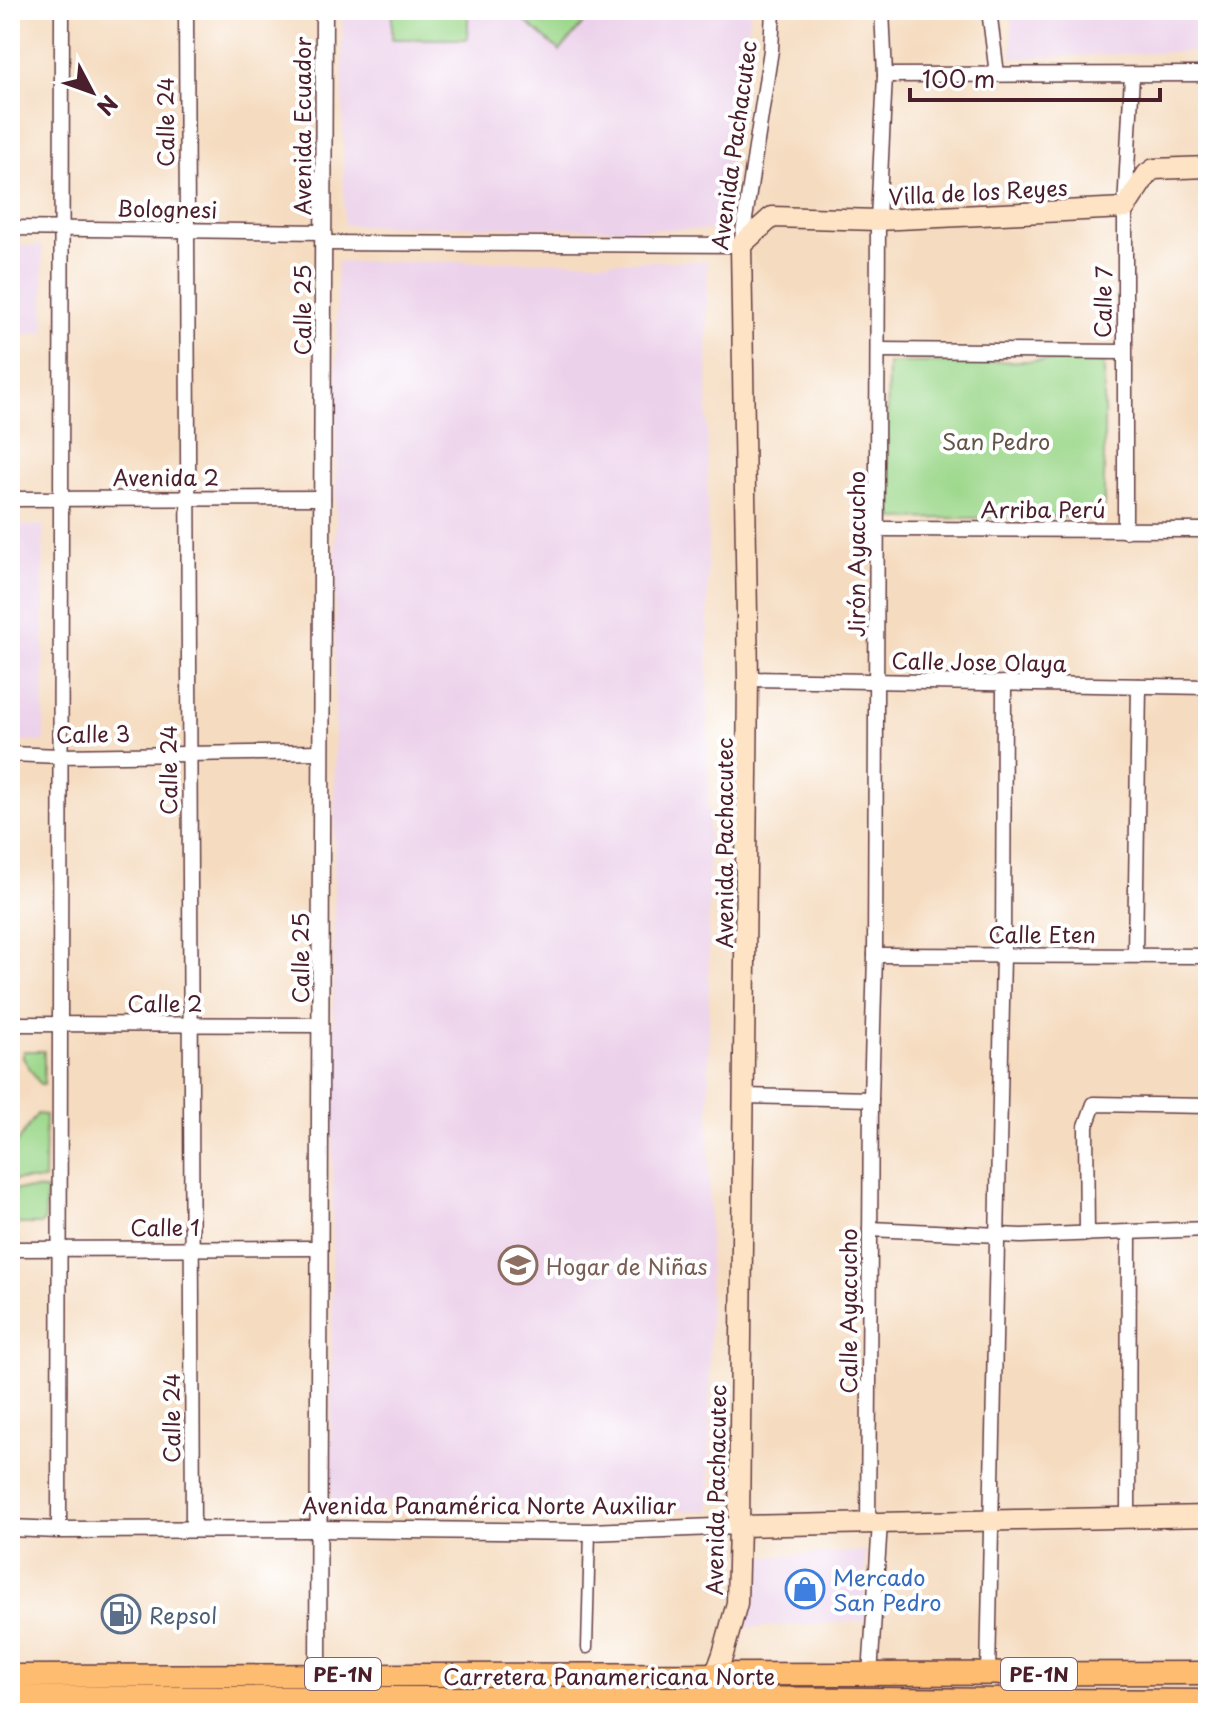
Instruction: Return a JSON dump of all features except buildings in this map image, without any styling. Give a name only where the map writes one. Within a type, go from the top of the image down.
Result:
[{"type":"highway","name":"Carretera Panamericana Norte","points":[[10,1676],[1208,1673]]},
{"type":"highway","name":"Carretera Panamericana Norte","points":[[10,1698],[705,1705],[887,1698],[1208,1701]]},
{"type":"highway","points":[[848,1713],[887,1698]]},
{"type":"main road","points":[[1125,208],[1147,174],[1154,169],[1208,167]]},
{"type":"main road","name":"Villa de los Reyes","points":[[741,245],[772,217],[878,220],[1125,208]]},
{"type":"main road","name":"Avenida Pachacutec","points":[[705,1705],[737,1603],[739,1526],[746,1096],[748,679],[741,245]]},
{"type":"main road","name":"Avenida Panamérica Norte Auxiliar","points":[[739,1526],[1208,1516]]},
{"type":"street","points":[[59,1530],[62,10]]},
{"type":"street","name":"Calle 24","points":[[186,10],[193,1529]]},
{"type":"street","name":"Avenida Ecuador","points":[[323,237],[324,10]]},
{"type":"street","name":"Avenida Pachacutec","points":[[741,245],[771,50],[773,10]]},
{"type":"street","name":"Jirón Ayacucho","points":[[871,1099],[875,955],[878,220],[885,75],[882,10]]},
{"type":"street","points":[[989,10],[997,74]]},
{"type":"street","points":[[885,75],[1208,74]]},
{"type":"street","name":"Calle 7","points":[[1125,531],[1125,208],[1132,75]]},
{"type":"street","name":"Bolognesi","points":[[10,228],[741,245]]},
{"type":"street","name":"Calle 25","points":[[318,1674],[323,237]]},
{"type":"street","points":[[879,350],[1123,352]]},
{"type":"street","name":"Avenida 2","points":[[10,499],[323,498]]},
{"type":"street","name":"Arriba Perú","points":[[877,529],[1208,530]]},
{"type":"street","name":"Calle Jose Olaya","points":[[748,679],[1208,687]]},
{"type":"street","points":[[988,1674],[1003,955],[1004,683]]},
{"type":"street","points":[[1135,955],[1139,686]]},
{"type":"street","name":"Calle 3","points":[[10,754],[321,752]]},
{"type":"street","name":"Calle Eten","points":[[875,955],[1208,956]]},
{"type":"street","name":"Calle 2","points":[[10,1024],[320,1025]]},
{"type":"street","points":[[746,1096],[871,1099]]},
{"type":"street","name":"Calle Ayacucho","points":[[870,1675],[874,1523],[871,1099]]},
{"type":"street","points":[[1087,1234],[1086,1126],[1094,1104],[1208,1106]]},
{"type":"street","points":[[870,1229],[998,1235],[1208,1229]]},
{"type":"street","points":[[1128,1518],[1129,1232]]},
{"type":"street","name":"Calle 1","points":[[10,1249],[320,1248]]},
{"type":"street","name":"Avenida Panamérica Norte Auxiliar","points":[[10,1528],[590,1532],[739,1526]]},
{"type":"street","points":[[587,1648],[590,1532]]},
{"type":"shaded area","points":[[342,10],[751,10],[717,230],[344,225]]},
{"type":"shaded area","points":[[1011,10],[1208,10],[1208,51],[1012,58]]},
{"type":"shaded area","points":[[10,246],[42,246],[45,332],[10,336]]},
{"type":"shaded area","points":[[707,261],[710,1511],[331,1501],[337,262]]},
{"type":"shaded area","points":[[10,525],[43,526],[44,742],[10,741]]},
{"type":"shaded area","name":"Mercado San Pedro","points":[[865,1551],[866,1621],[742,1628],[747,1558]]},
{"type":"green space","points":[[392,10],[468,10],[468,39],[392,39]]},
{"type":"green space","points":[[512,10],[589,10],[592,13],[560,51]]},
{"type":"green space","name":"San Pedro","points":[[1104,360],[1104,516],[886,519],[888,363]]},
{"type":"green space","points":[[23,1051],[44,1051],[44,1084],[40,1084],[23,1058]]},
{"type":"green space","points":[[37,1114],[45,1115],[44,1180],[10,1180],[10,1153]]},
{"type":"green space","points":[[10,1189],[46,1190],[45,1220],[41,1224],[10,1224]]},
{"type":"place","name":"Hogar de Niñas","points":[[518,1265]]},
{"type":"place","name":"Mercado San Pedro","points":[[805,1589]]},
{"type":"place","name":"Repsol","points":[[121,1614]]}]
